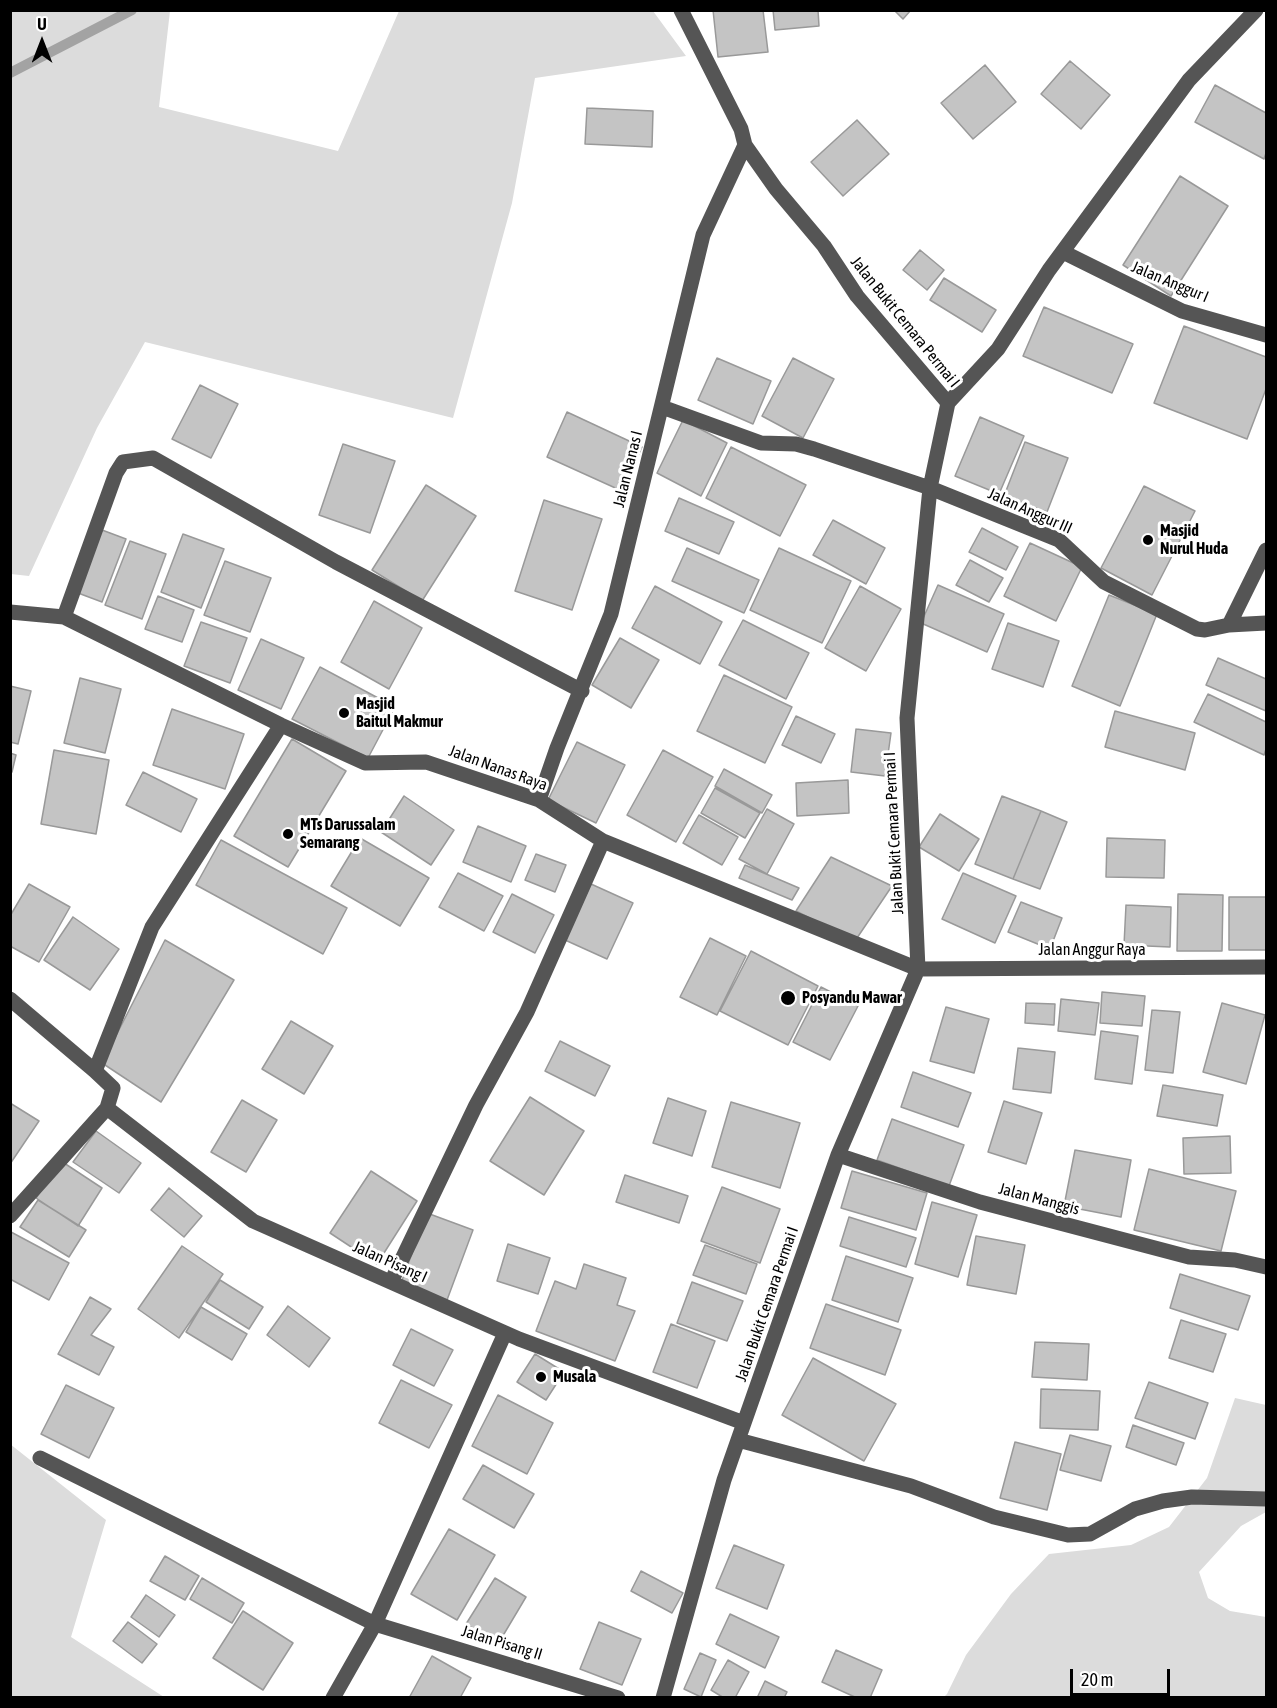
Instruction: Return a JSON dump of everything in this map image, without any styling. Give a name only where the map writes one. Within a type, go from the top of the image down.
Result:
[{"type":"street","name":"Jalan Bukit Cemara Permai I","points":[[663,1698],[723,1480],[838,1155],[918,969],[907,718],[930,488],[948,404],[857,296],[824,246],[776,189],[745,145],[741,129],[681,10]]},
{"type":"street","points":[[948,404],[998,349],[1063,252],[1189,80],[1256,10]]},
{"type":"street","name":"Jalan Nanas I","points":[[539,800],[556,748],[582,691],[611,614],[703,235],[745,145]]},
{"type":"street","name":"Jalan Anggur I","points":[[1063,252],[1182,311],[1266,335]]},
{"type":"street","name":"Jalan Anggur III","points":[[662,407],[761,443],[796,444],[814,449],[930,488],[1059,540],[1104,582],[1197,629],[1266,623]]},
{"type":"street","points":[[10,612],[64,617],[116,473],[123,462],[153,458],[336,562],[582,691]]},
{"type":"street","points":[[1229,625],[1266,550]]},
{"type":"street","name":"Jalan Nanas Raya","points":[[64,617],[281,725],[365,763],[426,762],[539,800],[603,841],[918,969]]},
{"type":"street","points":[[95,1071],[152,927],[281,725]]},
{"type":"street","points":[[391,1282],[476,1105],[527,1012],[603,841]]},
{"type":"street","name":"Jalan Anggur Raya","points":[[918,969],[1266,967]]},
{"type":"street","points":[[10,999],[113,1088],[108,1108],[10,1216]]},
{"type":"street","name":"Jalan Pisang I","points":[[108,1108],[253,1221],[505,1333],[744,1423]]},
{"type":"street","name":"Jalan Manggis","points":[[838,1155],[980,1202],[1178,1254],[1234,1260],[1266,1267]]},
{"type":"street","points":[[333,1698],[375,1624],[505,1333]]},
{"type":"street","points":[[738,1440],[911,1486],[994,1517],[1068,1535],[1090,1534],[1135,1509],[1163,1501],[1192,1497],[1266,1499]]},
{"type":"street","name":"Jalan Pisang II","points":[[40,1458],[375,1624],[618,1698]]},
{"type":"shaded area","points":[[10,11],[170,11],[159,107],[338,151],[399,11],[653,11],[686,56],[535,78],[512,203],[453,418],[145,342],[97,428],[29,576],[11,574]]},
{"type":"shaded area","points":[[1235,1398],[1266,1405],[1266,1512],[1241,1526],[1199,1572],[1208,1598],[1230,1611],[1266,1617],[1266,1697],[943,1698],[966,1655],[1011,1594],[1049,1554],[1131,1545],[1169,1527],[1207,1478]]},
{"type":"shaded area","points":[[10,1444],[106,1520],[71,1637],[164,1697],[11,1697]]},
{"type":"building","points":[[713,10],[763,10],[768,52],[718,57]]},
{"type":"building","points":[[773,10],[818,10],[819,26],[775,30]]},
{"type":"building","points":[[894,10],[911,10],[903,19]]},
{"type":"building","points":[[1070,61],[1110,95],[1081,129],[1041,94]]},
{"type":"building","points":[[985,65],[1016,102],[973,139],[941,103]]},
{"type":"building","points":[[1215,85],[1266,113],[1264,159],[1195,122]]},
{"type":"building","points":[[587,108],[653,111],[652,147],[585,144]]},
{"type":"building","points":[[857,120],[889,154],[843,196],[811,162]]},
{"type":"building","points":[[1180,176],[1228,206],[1171,296],[1123,265]]},
{"type":"building","points":[[920,250],[944,270],[927,290],[903,270]]},
{"type":"building","points":[[944,278],[996,310],[982,332],[930,300]]},
{"type":"building","points":[[1044,307],[1133,344],[1112,393],[1023,356]]},
{"type":"building","points":[[1184,326],[1266,357],[1266,389],[1247,439],[1154,403]]},
{"type":"building","points":[[717,358],[771,381],[753,424],[698,400]]},
{"type":"building","points":[[793,358],[834,379],[803,438],[762,416]]},
{"type":"building","points":[[200,385],[238,404],[211,458],[172,439]]},
{"type":"building","points":[[567,412],[642,447],[622,491],[547,457]]},
{"type":"building","points":[[980,417],[1024,436],[999,494],[955,476]]},
{"type":"building","points":[[683,420],[727,443],[701,496],[657,473]]},
{"type":"building","points":[[1025,442],[1068,458],[1047,512],[1004,496]]},
{"type":"building","points":[[343,444],[395,461],[370,533],[319,515]]},
{"type":"building","points":[[731,447],[806,485],[780,536],[706,498]]},
{"type":"building","points":[[426,485],[476,516],[422,601],[372,570]]},
{"type":"building","name":"Masjid Nurul Huda","points":[[1144,486],[1195,511],[1152,595],[1101,568]]},
{"type":"building","points":[[679,498],[734,522],[719,554],[665,531]]},
{"type":"building","points":[[544,500],[602,519],[572,610],[515,591]]},
{"type":"building","points":[[833,520],[885,548],[866,584],[813,555]]},
{"type":"building","points":[[982,528],[1018,547],[1006,570],[969,552]]},
{"type":"building","points":[[102,530],[126,539],[102,602],[78,593]]},
{"type":"building","points":[[183,534],[224,549],[201,608],[161,592]]},
{"type":"building","points":[[130,541],[166,554],[142,619],[105,605]]},
{"type":"building","points":[[1030,543],[1082,567],[1056,621],[1004,596]]},
{"type":"building","points":[[687,548],[759,580],[744,613],[672,581]]},
{"type":"building","points":[[779,548],[851,581],[822,643],[750,610]]},
{"type":"building","points":[[970,560],[1003,578],[989,602],[956,585]]},
{"type":"building","points":[[225,561],[271,578],[250,632],[204,615]]},
{"type":"building","points":[[938,585],[1004,614],[987,652],[921,623]]},
{"type":"building","points":[[655,586],[722,622],[700,664],[632,628]]},
{"type":"building","points":[[860,586],[901,609],[866,671],[825,648]]},
{"type":"building","points":[[1109,595],[1157,614],[1120,706],[1072,686]]},
{"type":"building","points":[[158,596],[194,610],[182,642],[145,629]]},
{"type":"building","points":[[374,601],[422,628],[389,689],[341,662]]},
{"type":"building","points":[[743,620],[809,653],[786,699],[719,665]]},
{"type":"building","points":[[201,622],[247,638],[230,683],[184,666]]},
{"type":"building","points":[[1008,623],[1059,641],[1043,687],[992,669]]},
{"type":"building","points":[[620,638],[659,660],[631,708],[592,685]]},
{"type":"building","points":[[261,639],[304,658],[281,709],[238,690]]},
{"type":"building","points":[[1218,658],[1266,679],[1266,711],[1206,685]]},
{"type":"building","name":"Masjid Baitul Makmur","points":[[320,667],[395,707],[368,758],[292,719]]},
{"type":"building","points":[[724,675],[792,707],[765,763],[697,731]]},
{"type":"building","points":[[80,678],[121,689],[105,753],[64,743]]},
{"type":"building","points":[[10,686],[31,691],[18,744],[10,742]]},
{"type":"building","points":[[1208,694],[1266,722],[1264,755],[1194,722]]},
{"type":"building","points":[[172,709],[244,734],[225,789],[153,765]]},
{"type":"building","points":[[1115,711],[1195,733],[1185,770],[1105,747]]},
{"type":"building","points":[[796,716],[835,734],[821,763],[782,745]]},
{"type":"building","points":[[856,729],[891,733],[885,776],[851,772]]},
{"type":"building","points":[[292,739],[346,771],[288,867],[234,836]]},
{"type":"building","points":[[577,742],[625,765],[596,823],[548,800]]},
{"type":"building","points":[[54,750],[109,760],[96,834],[41,824]]},
{"type":"building","points":[[663,750],[713,777],[676,842],[627,815]]},
{"type":"building","points":[[10,753],[16,755],[12,772],[10,771]]},
{"type":"building","points":[[724,769],[772,795],[762,813],[715,786]]},
{"type":"building","points":[[143,772],[197,799],[181,832],[126,805]]},
{"type":"building","points":[[848,780],[849,813],[797,816],[796,783]]},
{"type":"building","points":[[715,788],[760,813],[745,838],[701,813]]},
{"type":"building","points":[[404,796],[454,830],[431,865],[381,832]]},
{"type":"building","points":[[1002,796],[1041,811],[1013,879],[975,864]]},
{"type":"building","points":[[767,809],[794,824],[767,874],[739,859]]},
{"type":"building","points":[[1041,811],[1067,822],[1040,889],[1013,879]]},
{"type":"building","points":[[940,814],[979,839],[959,871],[919,847]]},
{"type":"building","points":[[699,815],[738,837],[722,865],[683,843]]},
{"type":"building","points":[[478,826],[526,846],[511,882],[463,862]]},
{"type":"building","points":[[360,838],[429,878],[400,926],[331,886]]},
{"type":"building","points":[[1107,838],[1165,840],[1164,878],[1106,877]]},
{"type":"building","points":[[221,840],[347,908],[323,954],[196,885]]},
{"type":"building","points":[[536,854],[566,865],[555,892],[525,880]]},
{"type":"building","points":[[831,857],[892,886],[855,941],[796,911]]},
{"type":"building","points":[[745,865],[799,888],[792,900],[739,878]]},
{"type":"building","points":[[458,873],[503,896],[484,931],[439,907]]},
{"type":"building","points":[[963,873],[1016,896],[995,943],[942,919]]},
{"type":"building","points":[[29,884],[70,907],[39,962],[10,946],[10,916]]},
{"type":"building","points":[[591,884],[633,903],[607,959],[565,940]]},
{"type":"building","points":[[512,894],[554,915],[535,953],[493,932]]},
{"type":"building","points":[[1178,894],[1223,895],[1222,951],[1177,951]]},
{"type":"building","points":[[1229,897],[1266,897],[1266,950],[1229,950]]},
{"type":"building","points":[[1021,902],[1062,918],[1050,949],[1008,932]]},
{"type":"building","points":[[1126,905],[1171,907],[1170,947],[1124,945]]},
{"type":"building","points":[[73,917],[119,949],[90,990],[44,960]]},
{"type":"building","points":[[710,938],[746,956],[717,1015],[680,997]]},
{"type":"building","points":[[165,940],[234,980],[161,1102],[102,1063]]},
{"type":"building","points":[[751,951],[818,986],[788,1045],[720,1011]]},
{"type":"building","points":[[821,987],[858,1006],[830,1060],[793,1042]]},
{"type":"building","points":[[1102,992],[1145,996],[1142,1026],[1100,1023]]},
{"type":"building","points":[[1061,999],[1099,1003],[1095,1035],[1058,1031]]},
{"type":"building","points":[[1026,1003],[1055,1004],[1054,1025],[1025,1023]]},
{"type":"building","points":[[1222,1003],[1265,1015],[1246,1084],[1203,1072]]},
{"type":"building","points":[[946,1007],[989,1019],[974,1073],[930,1061]]},
{"type":"building","points":[[1152,1010],[1180,1012],[1173,1073],[1145,1070]]},
{"type":"building","points":[[291,1021],[333,1046],[304,1094],[262,1069]]},
{"type":"building","points":[[1101,1031],[1138,1036],[1132,1084],[1095,1079]]},
{"type":"building","points":[[560,1041],[610,1066],[595,1096],[545,1071]]},
{"type":"building","points":[[1018,1048],[1055,1052],[1051,1093],[1013,1089]]},
{"type":"building","points":[[913,1072],[971,1093],[958,1127],[901,1107]]},
{"type":"building","points":[[1163,1085],[1223,1095],[1217,1126],[1157,1116]]},
{"type":"building","points":[[530,1097],[584,1131],[544,1195],[490,1161]]},
{"type":"building","points":[[668,1098],[706,1111],[692,1156],[653,1143]]},
{"type":"building","points":[[242,1100],[277,1120],[246,1172],[211,1152]]},
{"type":"building","points":[[1004,1101],[1042,1113],[1026,1164],[988,1152]]},
{"type":"building","points":[[731,1102],[800,1123],[780,1188],[712,1167]]},
{"type":"building","points":[[10,1103],[39,1121],[10,1164]]},
{"type":"building","points":[[892,1119],[964,1145],[949,1186],[877,1160]]},
{"type":"building","points":[[96,1131],[141,1163],[119,1193],[73,1162]]},
{"type":"building","points":[[1230,1136],[1231,1173],[1184,1174],[1183,1138]]},
{"type":"building","points":[[1075,1150],[1131,1160],[1121,1217],[1064,1206]]},
{"type":"building","points":[[61,1161],[102,1188],[78,1226],[36,1198]]},
{"type":"building","points":[[1149,1169],[1236,1191],[1221,1251],[1134,1230]]},
{"type":"building","points":[[371,1171],[417,1201],[377,1264],[330,1233]]},
{"type":"building","points":[[852,1171],[927,1193],[916,1230],[841,1208]]},
{"type":"building","points":[[625,1175],[688,1196],[679,1223],[616,1202]]},
{"type":"building","points":[[722,1187],[780,1209],[760,1263],[701,1241]]},
{"type":"building","points":[[169,1188],[202,1216],[184,1237],[151,1210]]},
{"type":"building","points":[[38,1200],[86,1230],[69,1257],[20,1227]]},
{"type":"building","points":[[932,1202],[977,1215],[958,1277],[915,1264]]},
{"type":"building","points":[[427,1213],[473,1230],[447,1300],[401,1283]]},
{"type":"building","points":[[849,1217],[916,1238],[906,1267],[840,1246]]},
{"type":"building","points":[[11,1232],[69,1263],[49,1300],[10,1279]]},
{"type":"building","points":[[976,1236],[1025,1245],[1016,1294],[967,1285]]},
{"type":"building","points":[[508,1244],[550,1258],[538,1294],[497,1281]]},
{"type":"building","points":[[705,1245],[757,1264],[746,1294],[693,1275]]},
{"type":"building","points":[[182,1246],[223,1274],[179,1338],[138,1309]]},
{"type":"building","points":[[846,1256],[913,1278],[898,1322],[832,1300]]},
{"type":"building","points":[[584,1264],[626,1278],[617,1305],[635,1311],[615,1361],[536,1331],[555,1281],[576,1289]]},
{"type":"building","points":[[1180,1274],[1250,1296],[1238,1330],[1170,1308]]},
{"type":"building","points":[[220,1280],[263,1307],[249,1329],[206,1302]]},
{"type":"building","points":[[692,1282],[743,1301],[727,1341],[677,1323]]},
{"type":"building","points":[[90,1297],[111,1309],[91,1335],[114,1347],[99,1375],[58,1354]]},
{"type":"building","points":[[826,1304],[901,1330],[885,1375],[810,1348]]},
{"type":"building","points":[[288,1306],[330,1338],[309,1367],[267,1335]]},
{"type":"building","points":[[201,1307],[247,1334],[232,1360],[186,1332]]},
{"type":"building","points":[[1181,1320],[1226,1334],[1213,1372],[1169,1358]]},
{"type":"building","points":[[671,1324],[715,1341],[697,1388],[653,1372]]},
{"type":"building","points":[[411,1329],[453,1350],[434,1386],[393,1365]]},
{"type":"building","points":[[1035,1342],[1089,1344],[1087,1380],[1032,1377]]},
{"type":"building","name":"Musala","points":[[535,1354],[564,1372],[546,1400],[517,1382]]},
{"type":"building","points":[[813,1358],[896,1404],[864,1461],[782,1415]]},
{"type":"building","points":[[401,1380],[452,1405],[429,1448],[379,1423]]},
{"type":"building","points":[[1149,1382],[1208,1403],[1195,1439],[1135,1418]]},
{"type":"building","points":[[66,1385],[114,1408],[89,1458],[41,1434]]},
{"type":"building","points":[[1041,1389],[1100,1391],[1098,1430],[1040,1428]]},
{"type":"building","points":[[498,1395],[553,1423],[527,1474],[472,1446]]},
{"type":"building","points":[[1133,1425],[1184,1443],[1176,1465],[1126,1447]]},
{"type":"building","points":[[1070,1435],[1111,1446],[1101,1481],[1060,1470]]},
{"type":"building","points":[[1015,1442],[1061,1454],[1047,1510],[1000,1498]]},
{"type":"building","points":[[483,1465],[534,1494],[514,1528],[463,1499]]},
{"type":"building","points":[[449,1529],[495,1555],[457,1620],[411,1594]]},
{"type":"building","points":[[734,1545],[784,1565],[767,1609],[716,1588]]},
{"type":"building","points":[[165,1556],[199,1576],[185,1600],[150,1581]]},
{"type":"building","points":[[641,1571],[683,1593],[672,1613],[631,1591]]},
{"type":"building","points":[[202,1578],[244,1603],[232,1623],[190,1599]]},
{"type":"building","points":[[495,1578],[526,1597],[498,1644],[466,1624]]},
{"type":"building","points":[[146,1595],[175,1615],[159,1637],[131,1617]]},
{"type":"building","points":[[243,1611],[293,1643],[263,1690],[213,1658]]},
{"type":"building","points":[[730,1614],[779,1637],[765,1668],[716,1644]]},
{"type":"building","points":[[128,1622],[157,1644],[142,1663],[113,1641]]},
{"type":"building","points":[[599,1622],[641,1639],[622,1685],[580,1669]]},
{"type":"building","points":[[836,1650],[882,1670],[870,1698],[857,1698],[822,1682]]},
{"type":"building","points":[[700,1653],[716,1660],[701,1697],[684,1689]]},
{"type":"building","points":[[432,1656],[471,1678],[460,1698],[409,1698]]},
{"type":"building","points":[[728,1660],[749,1672],[735,1698],[724,1698],[711,1690]]},
{"type":"building","points":[[765,1681],[787,1692],[784,1698],[757,1698]]},
{"type":"waterway","points":[[10,73],[132,10]]},
{"type":"place","name":"Masjid Nurul Huda","points":[[1148,540]]},
{"type":"place","name":"Masjid Baitul Makmur","points":[[344,713]]},
{"type":"place","name":"MTs Darussalam Semarang","points":[[288,834]]},
{"type":"place","name":"Posyandu Mawar","points":[[788,998]]},
{"type":"place","name":"Musala","points":[[541,1377]]}]
